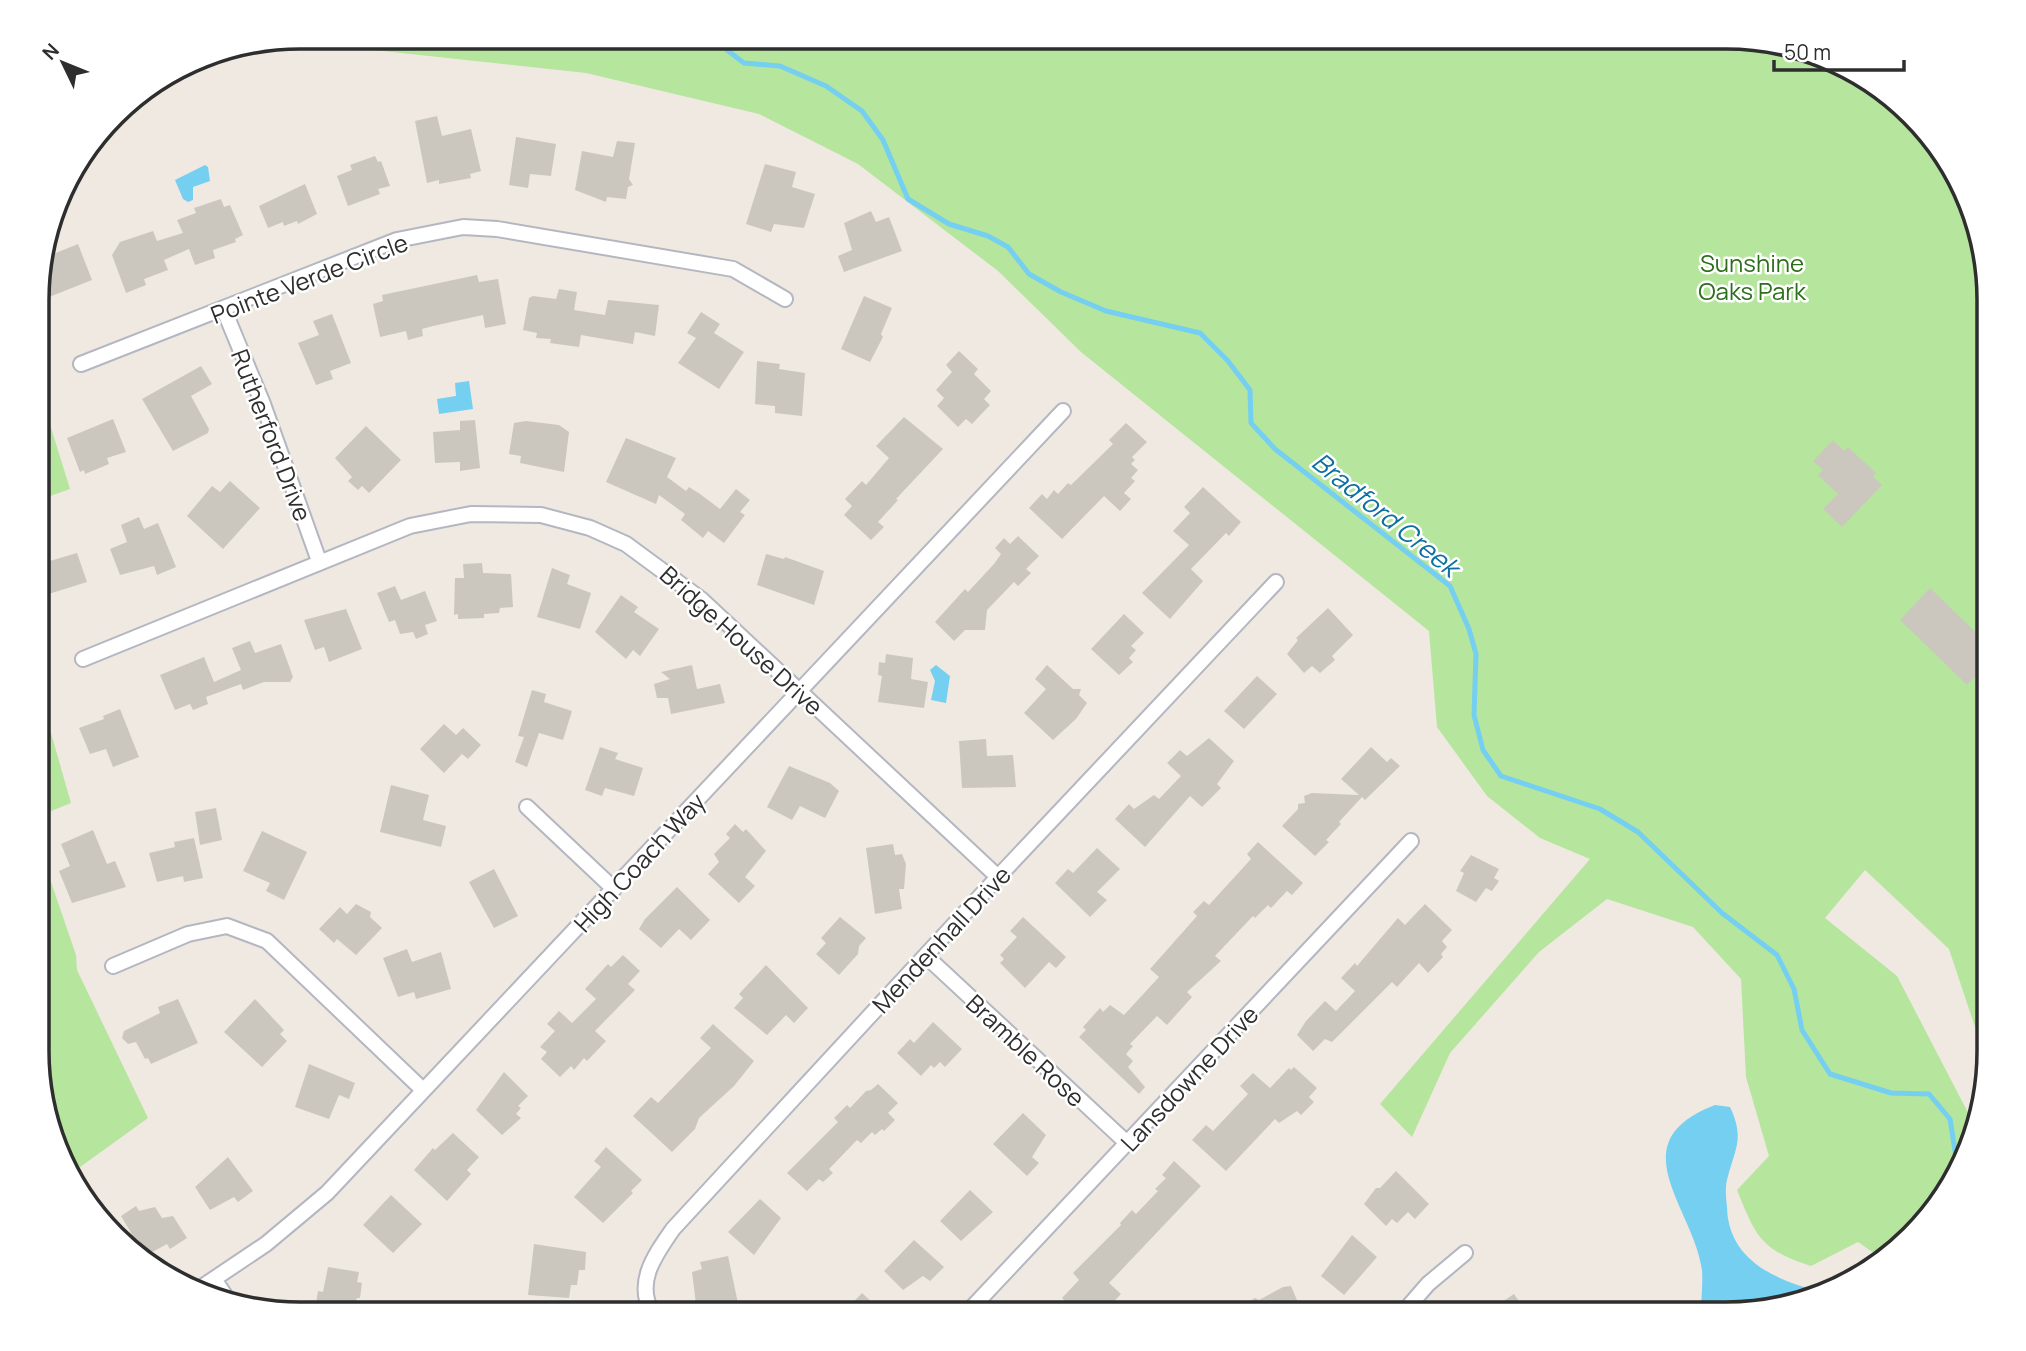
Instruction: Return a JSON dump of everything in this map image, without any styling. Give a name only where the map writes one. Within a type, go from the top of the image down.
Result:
[{"type":"street","name":"Pointe Verde Circle","points":[[80,364],[224,310],[397,240],[463,228],[497,229],[733,269],[785,299]]},
{"type":"street","name":"Rutherford Drive","points":[[224,310],[263,404],[319,561]]},
{"type":"street","name":"High Coach Way","points":[[206,1284],[299,1219],[614,889],[1063,411]]},
{"type":"street","name":"Bridge House Drive","points":[[83,659],[410,526],[471,514],[541,515],[578,525],[626,544],[654,562],[702,600],[998,877]]},
{"type":"street","name":"Mendenhall Drive","points":[[646,1302],[649,1263],[673,1229],[998,877],[1276,582]]},
{"type":"street","points":[[527,807],[614,889]]},
{"type":"street","name":"Lansdowne Drive","points":[[977,1302],[1411,841]]},
{"type":"street","points":[[113,966],[188,934],[227,926],[267,942],[423,1090]]},
{"type":"street","name":"Bramble Rose","points":[[926,956],[1127,1143]]},
{"type":"street","points":[[1412,1302],[1428,1284],[1465,1253]]},
{"type":"street","points":[[214,1279],[221,1290]]},
{"type":"green space","name":"Sunshine Oaks Park","points":[[364,49],[1726,49],[1759,51],[1807,62],[1866,91],[1892,111],[1915,134],[1935,160],[1951,189],[1964,219],[1975,267],[1977,1033],[1949,949],[1865,870],[1825,918],[1897,976],[1969,1114],[1951,1162],[1935,1191],[1915,1217],[1874,1253],[1858,1242],[1811,1266],[1781,1254],[1762,1240],[1737,1190],[1769,1156],[1746,1077],[1741,979],[1693,927],[1607,899],[1539,952],[1450,1053],[1412,1137],[1380,1104],[1590,859],[1540,838],[1487,796],[1437,727],[1429,631],[1081,352],[998,271],[858,164],[759,114],[586,73]]},
{"type":"green space","points":[[49,421],[70,489],[49,496]]},
{"type":"green space","points":[[49,726],[71,803],[49,812]]},
{"type":"green space","points":[[49,876],[76,955],[77,970],[148,1118],[78,1168],[62,1132],[51,1084]]},
{"type":"water","points":[[205,165],[208,167],[210,181],[193,187],[193,200],[188,202],[183,199],[175,180]]},
{"type":"water","points":[[469,381],[473,409],[439,414],[437,399],[456,396],[455,383]]},
{"type":"water","points":[[936,665],[950,676],[946,703],[931,700],[935,681],[930,670]]},
{"type":"water","points":[[1715,1105],[1730,1107],[1738,1136],[1726,1190],[1729,1225],[1735,1241],[1745,1254],[1770,1273],[1809,1288],[1759,1300],[1701,1302],[1702,1270],[1696,1246],[1669,1178],[1666,1157],[1671,1138],[1686,1120]]},
{"type":"building","points":[[437,116],[442,136],[471,129],[481,171],[470,174],[471,178],[439,184],[439,180],[427,183],[415,121]]},
{"type":"building","points":[[516,137],[556,144],[551,176],[530,174],[528,188],[509,185]]},
{"type":"building","points":[[617,141],[635,143],[629,179],[633,185],[628,187],[626,199],[607,197],[606,202],[575,190],[582,151],[613,157]]},
{"type":"building","points":[[375,156],[378,162],[381,161],[390,186],[378,189],[380,194],[348,206],[337,176],[352,170],[350,165]]},
{"type":"building","points":[[765,164],[796,172],[792,187],[815,194],[804,228],[774,224],[771,232],[746,224]]},
{"type":"building","points":[[305,184],[317,214],[298,224],[297,221],[284,226],[283,222],[268,228],[259,206]]},
{"type":"building","points":[[221,199],[224,207],[230,205],[243,235],[235,239],[236,242],[213,250],[215,258],[195,265],[189,249],[164,260],[168,270],[144,279],[146,285],[126,293],[112,255],[120,242],[153,231],[157,241],[183,233],[177,220],[196,213],[194,208]]},
{"type":"building","points":[[871,211],[876,222],[889,217],[902,251],[844,272],[838,256],[852,250],[844,223]]},
{"type":"building","points":[[78,244],[92,280],[49,297],[53,254]]},
{"type":"building","points":[[477,275],[479,282],[498,279],[506,324],[485,328],[483,315],[422,329],[423,336],[408,340],[406,331],[380,337],[373,304],[383,301],[382,295]]},
{"type":"building","points":[[559,289],[577,292],[574,310],[605,315],[608,300],[659,305],[655,336],[635,332],[633,344],[581,335],[579,347],[550,343],[551,339],[536,338],[537,333],[523,330],[529,298],[533,296],[556,299]]},
{"type":"building","points":[[864,296],[892,308],[881,334],[883,337],[870,362],[841,349]]},
{"type":"building","points":[[701,312],[720,324],[714,333],[744,352],[719,389],[678,363],[696,338],[687,333]]},
{"type":"building","points":[[332,314],[351,363],[330,371],[333,379],[316,385],[298,343],[319,335],[313,321]]},
{"type":"building","points":[[959,351],[978,369],[974,374],[991,391],[984,399],[990,405],[972,424],[966,419],[958,427],[937,406],[944,398],[936,390],[952,372],[946,365]]},
{"type":"building","points":[[757,361],[780,364],[779,369],[805,373],[802,416],[775,413],[775,406],[755,404]]},
{"type":"building","points":[[201,366],[212,384],[191,396],[209,429],[208,433],[173,451],[142,399]]},
{"type":"building","points":[[904,417],[943,449],[896,499],[898,500],[878,522],[884,527],[871,540],[844,515],[852,506],[845,499],[862,481],[866,485],[889,458],[876,446]]},
{"type":"building","points":[[113,419],[126,452],[107,458],[109,464],[85,474],[84,470],[80,472],[67,438]]},
{"type":"building","points":[[475,420],[480,468],[460,471],[460,462],[435,463],[433,432],[460,430],[460,421]]},
{"type":"building","points":[[526,421],[559,425],[569,432],[564,472],[520,463],[521,456],[509,454],[514,423]]},
{"type":"building","points":[[1126,423],[1147,442],[1132,457],[1135,460],[1131,464],[1138,470],[1131,478],[1135,481],[1124,493],[1131,499],[1120,511],[1104,496],[1062,539],[1029,508],[1042,494],[1047,499],[1054,490],[1058,494],[1068,483],[1071,485],[1113,444],[1109,440]]},
{"type":"building","points":[[366,426],[401,460],[369,493],[362,486],[358,490],[348,481],[352,477],[335,458]]},
{"type":"building","points":[[626,438],[676,458],[667,477],[686,491],[689,487],[720,509],[736,489],[750,500],[740,512],[745,515],[724,543],[708,531],[703,538],[681,520],[685,514],[659,495],[656,504],[606,482]]},
{"type":"building","points":[[1833,440],[1844,451],[1848,447],[1876,473],[1873,477],[1882,485],[1842,527],[1823,509],[1838,494],[1818,475],[1823,470],[1813,461]]},
{"type":"building","points":[[230,481],[260,508],[223,549],[187,516],[212,486],[220,492]]},
{"type":"building","points":[[1203,487],[1241,522],[1229,536],[1226,533],[1191,569],[1203,581],[1170,619],[1142,593],[1189,545],[1173,531],[1190,513],[1184,507]]},
{"type":"building","points":[[139,517],[144,529],[158,523],[176,567],[157,575],[154,566],[120,575],[110,549],[127,542],[121,525]]},
{"type":"building","points":[[1018,536],[1039,556],[1026,569],[1031,573],[1018,586],[1014,582],[987,610],[985,630],[965,630],[954,641],[935,622],[965,589],[968,592],[994,564],[1001,554],[995,548],[1004,538],[1010,544]]},
{"type":"building","points":[[77,553],[87,582],[49,594],[49,559],[50,561]]},
{"type":"building","points":[[766,554],[784,559],[785,557],[824,571],[814,605],[757,585]]},
{"type":"building","points":[[482,563],[483,573],[511,574],[513,607],[500,608],[499,613],[484,614],[484,618],[458,619],[458,614],[454,615],[455,578],[464,578],[463,564]]},
{"type":"building","points":[[552,568],[570,575],[567,584],[591,593],[580,629],[537,617]]},
{"type":"building","points":[[395,586],[401,600],[425,591],[437,621],[425,625],[428,634],[416,639],[413,632],[400,634],[395,620],[389,622],[377,593]]},
{"type":"building","points":[[1930,588],[1977,633],[1977,675],[1967,685],[1900,620]]},
{"type":"building","points":[[621,595],[638,607],[634,612],[659,629],[640,656],[633,650],[626,659],[595,632]]},
{"type":"building","points":[[1328,608],[1353,635],[1332,656],[1335,660],[1320,673],[1312,666],[1304,673],[1287,654],[1298,640],[1296,638]]},
{"type":"building","points":[[346,609],[362,649],[329,662],[324,647],[315,650],[304,620]]},
{"type":"building","points":[[1124,614],[1144,633],[1131,646],[1136,650],[1129,658],[1133,662],[1119,675],[1091,649]]},
{"type":"building","points":[[250,641],[255,653],[281,644],[293,677],[290,682],[264,682],[243,690],[241,684],[206,697],[208,704],[193,710],[190,704],[175,710],[160,675],[204,657],[214,682],[241,670],[232,648]]},
{"type":"building","points":[[886,654],[913,658],[911,679],[928,682],[924,708],[878,702],[882,676],[878,675],[879,662],[885,663]]},
{"type":"building","points":[[692,665],[697,689],[720,684],[725,703],[671,714],[668,698],[657,698],[654,684],[670,679],[661,672]]},
{"type":"building","points":[[1047,665],[1073,689],[1081,689],[1079,695],[1087,703],[1076,719],[1053,740],[1024,713],[1046,689],[1035,679]]},
{"type":"building","points":[[1257,676],[1277,694],[1244,729],[1224,711]]},
{"type":"building","points":[[532,690],[546,694],[544,702],[572,711],[563,740],[539,733],[527,767],[515,762],[524,737],[518,736]]},
{"type":"building","points":[[120,709],[139,757],[113,767],[106,749],[90,754],[79,728],[104,719],[103,716]]},
{"type":"building","points":[[444,724],[456,735],[463,728],[481,745],[468,759],[462,754],[444,773],[420,749]]},
{"type":"building","points":[[1209,738],[1234,761],[1217,784],[1221,788],[1202,807],[1190,796],[1145,847],[1115,819],[1129,804],[1134,809],[1154,795],[1159,799],[1181,776],[1167,763],[1180,750],[1187,756]]},
{"type":"building","points":[[986,739],[987,756],[1013,755],[1016,787],[962,788],[959,741]]},
{"type":"building","points":[[600,747],[618,753],[615,759],[643,768],[634,796],[605,788],[602,796],[585,790]]},
{"type":"building","points":[[1371,747],[1387,762],[1391,758],[1400,766],[1365,800],[1362,797],[1339,822],[1341,824],[1326,840],[1329,842],[1315,856],[1282,826],[1298,809],[1298,804],[1305,803],[1304,796],[1312,793],[1359,795],[1341,779]]},
{"type":"building","points":[[789,766],[830,783],[839,791],[825,818],[800,806],[792,820],[767,807]]},
{"type":"building","points":[[391,785],[429,795],[423,820],[446,826],[441,847],[380,832]]},
{"type":"building","points":[[216,808],[222,840],[200,845],[195,812]]},
{"type":"building","points":[[735,824],[743,832],[746,829],[766,851],[745,877],[755,886],[739,903],[708,874],[719,862],[714,854],[730,838],[726,834]]},
{"type":"building","points":[[93,830],[107,864],[115,861],[126,887],[72,903],[59,871],[70,866],[61,844]]},
{"type":"building","points":[[262,831],[307,852],[284,900],[266,891],[270,883],[243,871]]},
{"type":"building","points":[[194,838],[203,878],[184,882],[183,876],[157,882],[149,853],[175,847],[174,842]]},
{"type":"building","points":[[1258,842],[1303,883],[1292,895],[1287,891],[1271,908],[1268,905],[1255,918],[1253,916],[1215,956],[1221,961],[1187,992],[1192,997],[1167,1025],[1157,1016],[1130,1044],[1133,1046],[1126,1054],[1133,1061],[1128,1067],[1145,1087],[1139,1094],[1079,1037],[1086,1030],[1083,1027],[1100,1008],[1103,1012],[1110,1005],[1124,1015],[1159,977],[1150,969],[1197,916],[1193,912],[1204,901],[1209,905],[1251,859],[1247,854]]},
{"type":"building","points":[[893,844],[895,855],[902,854],[906,864],[904,889],[899,889],[902,909],[875,914],[866,848]]},
{"type":"building","points":[[1097,848],[1120,869],[1097,892],[1107,900],[1090,917],[1055,883],[1068,869],[1073,873]]},
{"type":"building","points":[[1471,855],[1499,869],[1494,878],[1499,881],[1492,891],[1486,888],[1476,902],[1456,891],[1464,873],[1460,871]]},
{"type":"building","points":[[494,869],[518,916],[494,928],[469,882]]},
{"type":"building","points":[[677,887],[710,920],[691,940],[679,929],[661,948],[639,929],[645,919]]},
{"type":"building","points":[[356,904],[371,912],[370,917],[382,928],[356,955],[337,939],[334,943],[319,929],[340,907],[347,914]]},
{"type":"building","points":[[1425,904],[1452,930],[1442,941],[1447,947],[1441,954],[1443,957],[1428,973],[1419,963],[1397,987],[1392,982],[1332,1042],[1325,1039],[1313,1051],[1297,1035],[1306,1021],[1325,1001],[1336,1011],[1355,991],[1341,978],[1355,963],[1357,966],[1398,918],[1405,925]]},
{"type":"building","points":[[840,917],[866,938],[859,946],[858,954],[839,975],[816,954],[826,943],[821,938]]},
{"type":"building","points":[[1023,917],[1066,957],[1056,968],[1049,962],[1025,988],[1000,963],[1004,959],[1000,955],[1017,937],[1010,931]]},
{"type":"building","points":[[407,949],[412,962],[441,952],[451,989],[416,999],[414,992],[398,997],[383,958]]},
{"type":"building","points":[[623,955],[640,971],[628,984],[635,990],[595,1031],[606,1041],[587,1061],[584,1058],[574,1070],[571,1066],[560,1077],[541,1059],[547,1052],[540,1047],[555,1031],[547,1024],[559,1011],[572,1023],[596,999],[585,989],[608,964],[611,967]]},
{"type":"building","points":[[766,965],[808,1008],[794,1023],[786,1015],[767,1035],[734,1008],[743,998],[739,994]]},
{"type":"building","points":[[178,999],[198,1043],[151,1064],[148,1058],[145,1059],[136,1042],[128,1044],[122,1038],[124,1031],[160,1013],[158,1007]]},
{"type":"building","points":[[255,999],[284,1030],[280,1034],[287,1041],[262,1067],[224,1032]]},
{"type":"building","points":[[933,1022],[962,1049],[945,1067],[940,1062],[934,1068],[931,1065],[921,1076],[897,1053],[910,1039],[914,1043]]},
{"type":"building","points":[[713,1024],[754,1061],[734,1086],[699,1118],[695,1129],[672,1152],[633,1116],[651,1097],[658,1103],[711,1048],[700,1038]]},
{"type":"building","points":[[309,1064],[355,1083],[349,1099],[339,1095],[329,1119],[295,1107]]},
{"type":"building","points":[[1294,1067],[1317,1088],[1309,1097],[1314,1102],[1301,1115],[1297,1111],[1279,1123],[1275,1119],[1226,1171],[1192,1140],[1206,1125],[1213,1131],[1248,1094],[1240,1086],[1253,1073],[1270,1088],[1289,1068],[1291,1070]]},
{"type":"building","points":[[504,1072],[528,1096],[518,1106],[521,1108],[516,1114],[521,1118],[502,1135],[476,1110]]},
{"type":"building","points":[[878,1084],[898,1103],[888,1113],[895,1120],[884,1131],[882,1129],[875,1135],[872,1132],[861,1143],[857,1140],[829,1169],[833,1173],[823,1182],[819,1179],[807,1191],[787,1173],[838,1122],[834,1118],[847,1105],[850,1108],[866,1091]]},
{"type":"building","points":[[1023,1113],[1046,1135],[1032,1157],[1039,1163],[1027,1176],[993,1144]]},
{"type":"building","points":[[453,1133],[479,1157],[467,1170],[471,1174],[447,1201],[414,1170],[433,1148],[435,1150]]},
{"type":"building","points":[[606,1147],[642,1180],[603,1223],[574,1197],[601,1167],[594,1161]]},
{"type":"building","points":[[228,1157],[253,1191],[238,1202],[234,1197],[210,1210],[195,1187]]},
{"type":"building","points":[[1174,1161],[1201,1186],[1109,1283],[1121,1294],[1113,1302],[1066,1302],[1062,1298],[1079,1280],[1073,1273],[1121,1225],[1132,1210],[1136,1214],[1158,1191],[1155,1189],[1166,1178],[1162,1175]]},
{"type":"building","points":[[1396,1171],[1429,1204],[1415,1219],[1408,1212],[1397,1223],[1392,1219],[1386,1226],[1364,1204],[1376,1188],[1380,1188]]},
{"type":"building","points":[[970,1190],[993,1212],[961,1241],[940,1221]]},
{"type":"building","points":[[391,1195],[422,1224],[393,1253],[363,1225]]},
{"type":"building","points":[[760,1199],[781,1218],[754,1255],[728,1232]]},
{"type":"building","points":[[136,1206],[139,1211],[155,1207],[162,1218],[173,1216],[187,1238],[170,1249],[167,1244],[151,1253],[137,1242],[121,1216]]},
{"type":"building","points":[[1352,1235],[1377,1257],[1344,1295],[1321,1276]]},
{"type":"building","points":[[914,1240],[944,1267],[930,1281],[923,1276],[903,1290],[884,1271]]},
{"type":"building","points":[[534,1244],[586,1252],[585,1270],[579,1270],[577,1285],[571,1285],[569,1298],[528,1295]]},
{"type":"building","points":[[728,1256],[738,1302],[696,1302],[692,1272],[702,1269],[700,1262]]},
{"type":"building","points":[[328,1267],[359,1272],[357,1282],[362,1283],[360,1298],[355,1302],[316,1302],[318,1291],[323,1292]]},
{"type":"building","points":[[1291,1286],[1298,1302],[1248,1302],[1255,1298],[1259,1300],[1283,1287]]},
{"type":"building","points":[[862,1293],[872,1302],[853,1302]]},
{"type":"building","points":[[1514,1294],[1520,1302],[1502,1302]]},
{"type":"waterway","name":"Bradford Creek","points":[[726,49],[744,63],[780,66],[826,86],[862,111],[883,140],[908,199],[949,224],[988,236],[1008,247],[1029,274],[1061,292],[1106,311],[1200,333],[1228,361],[1250,390],[1251,423],[1275,449],[1450,586],[1469,629],[1476,654],[1474,715],[1483,750],[1501,776],[1600,809],[1638,832],[1722,913],[1777,955],[1794,989],[1802,1030],[1830,1074],[1891,1093],[1929,1094],[1950,1119],[1955,1153]]}]
